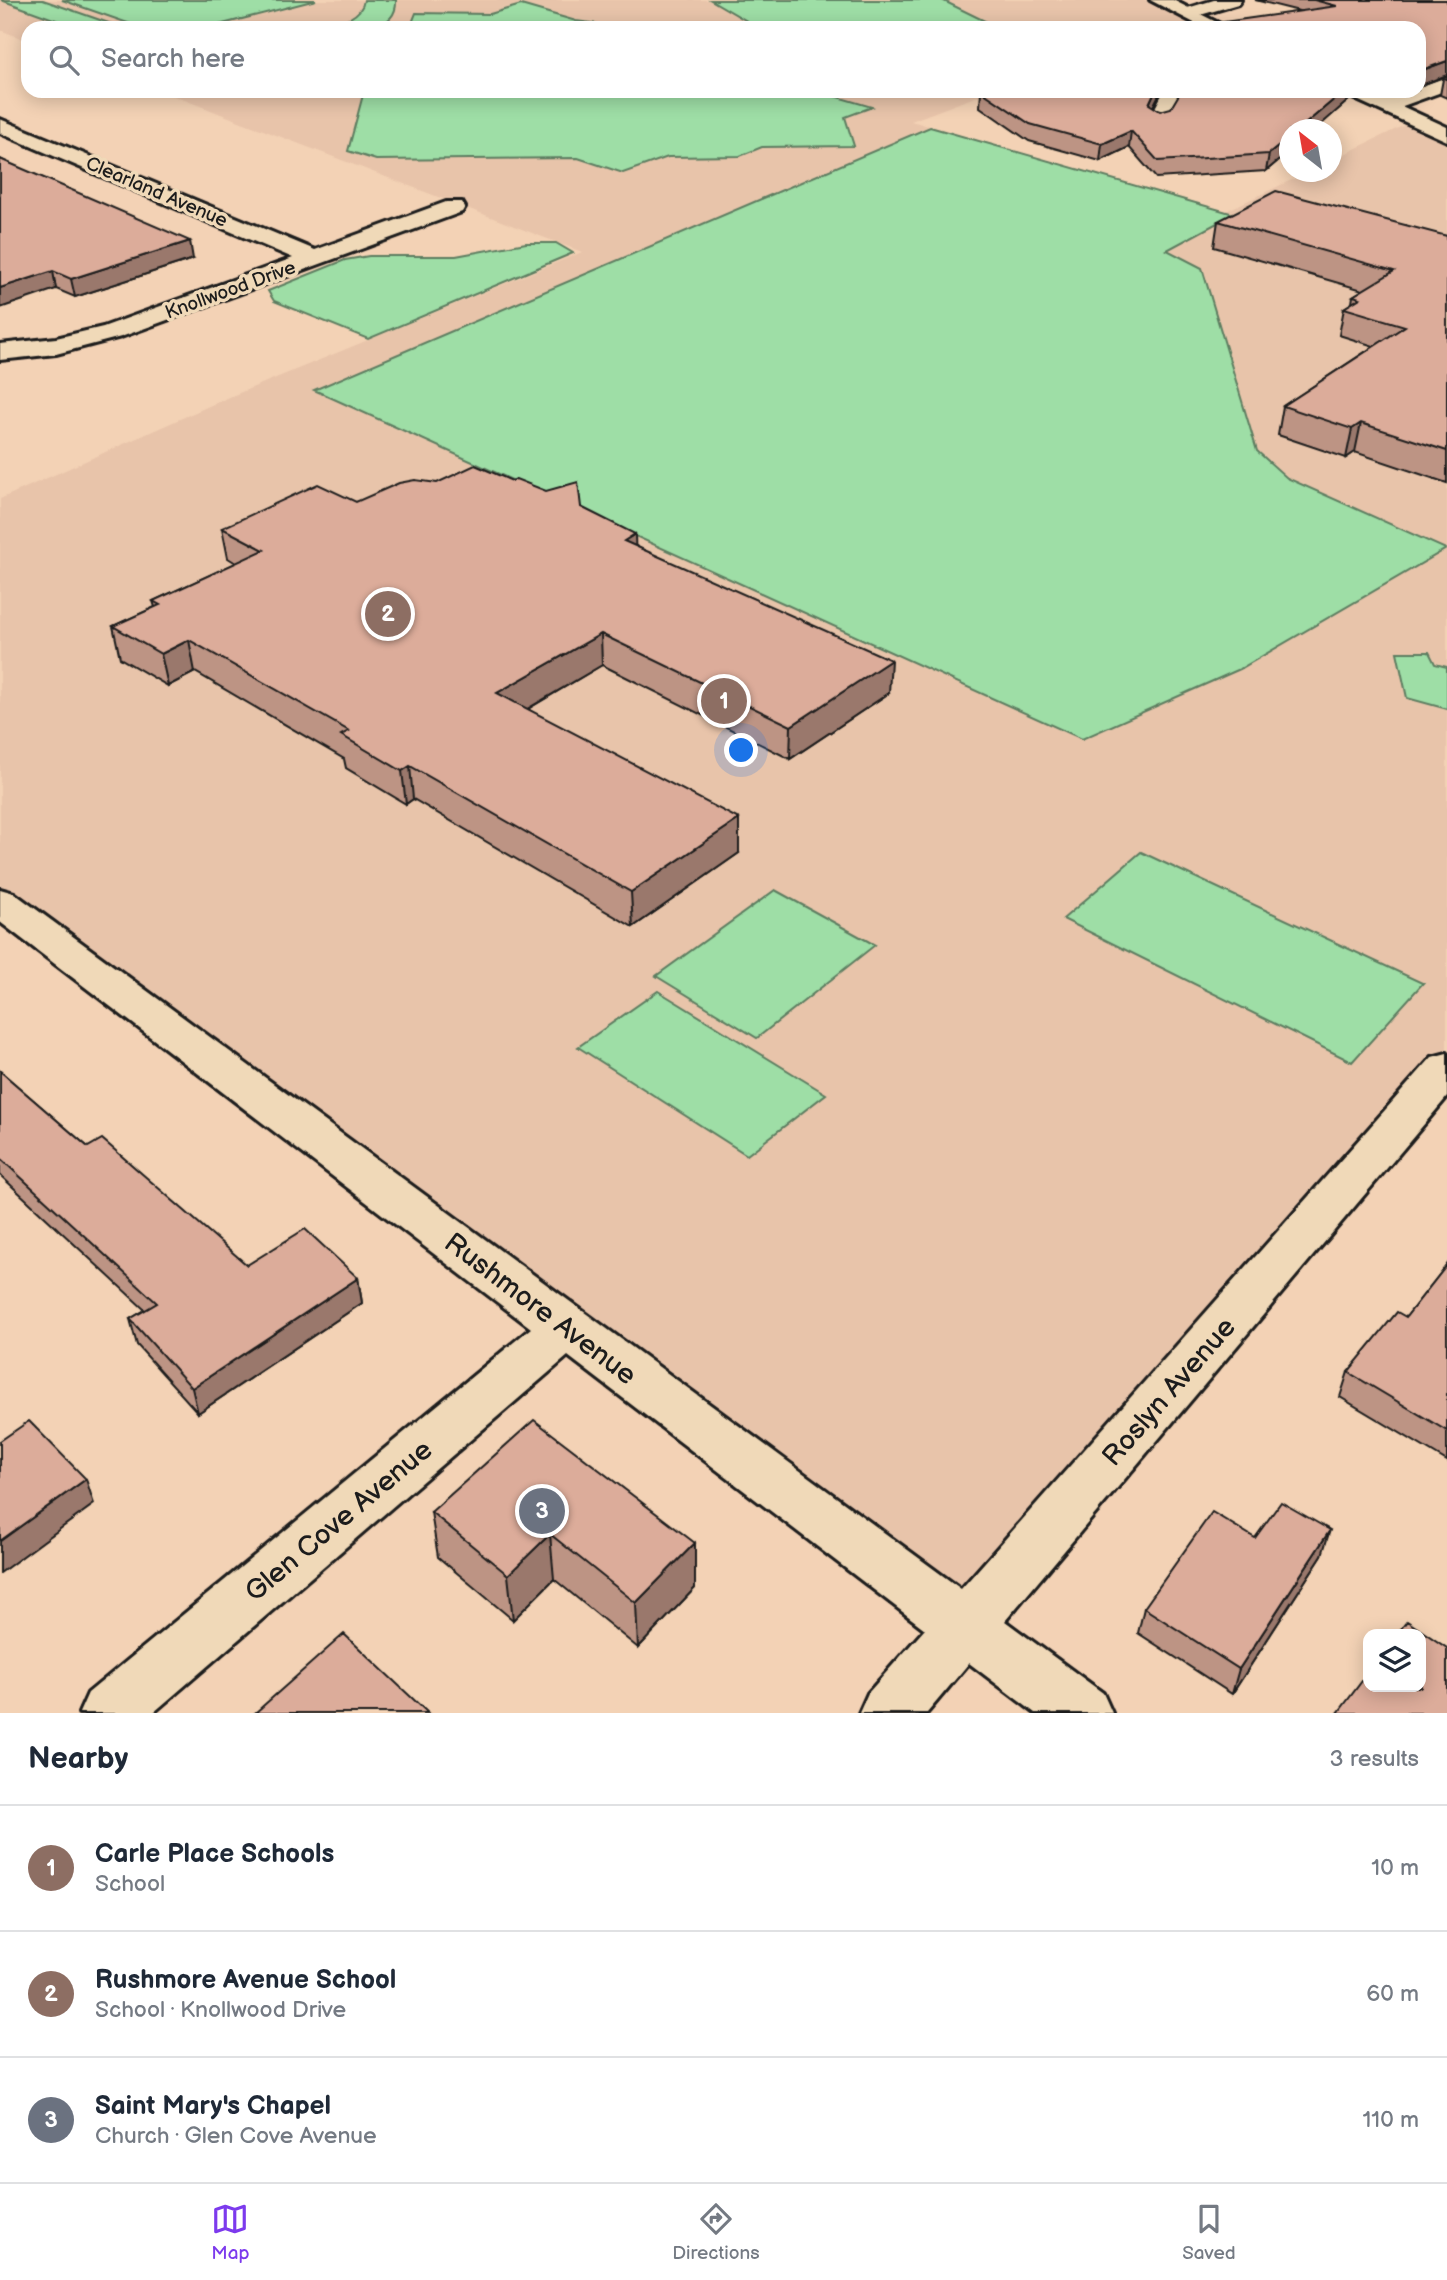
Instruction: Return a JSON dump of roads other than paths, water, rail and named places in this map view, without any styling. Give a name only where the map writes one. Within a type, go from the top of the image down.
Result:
[{"type":"street","points":[[1159,0],[1205,21]]},
{"type":"street","points":[[1189,13],[1232,0]]},
{"type":"street","points":[[1426,91],[1447,83]]},
{"type":"street","points":[[1158,119],[1168,98]]},
{"type":"street","points":[[1368,98],[1447,135]]},
{"type":"street","points":[[1386,106],[1407,98]]},
{"type":"street","name":"Clearland Avenue","points":[[0,125],[314,258]]},
{"type":"street","name":"Knollwood Drive","points":[[0,352],[56,346],[112,332],[454,207]]},
{"type":"street","name":"Rushmore Avenue","points":[[0,902],[1082,1713]]},
{"type":"street","name":"Roslyn Avenue","points":[[889,1713],[1447,1068]]},
{"type":"street","name":"Glen Cove Avenue","points":[[109,1713],[567,1327]]},
{"type":"place","name":"Rushmore Avenue School","points":[[388,614]]},
{"type":"place","name":"Carle Place Schools","points":[[724,701]]},
{"type":"place","name":"Saint Mary's Chapel","points":[[542,1511]]}]
